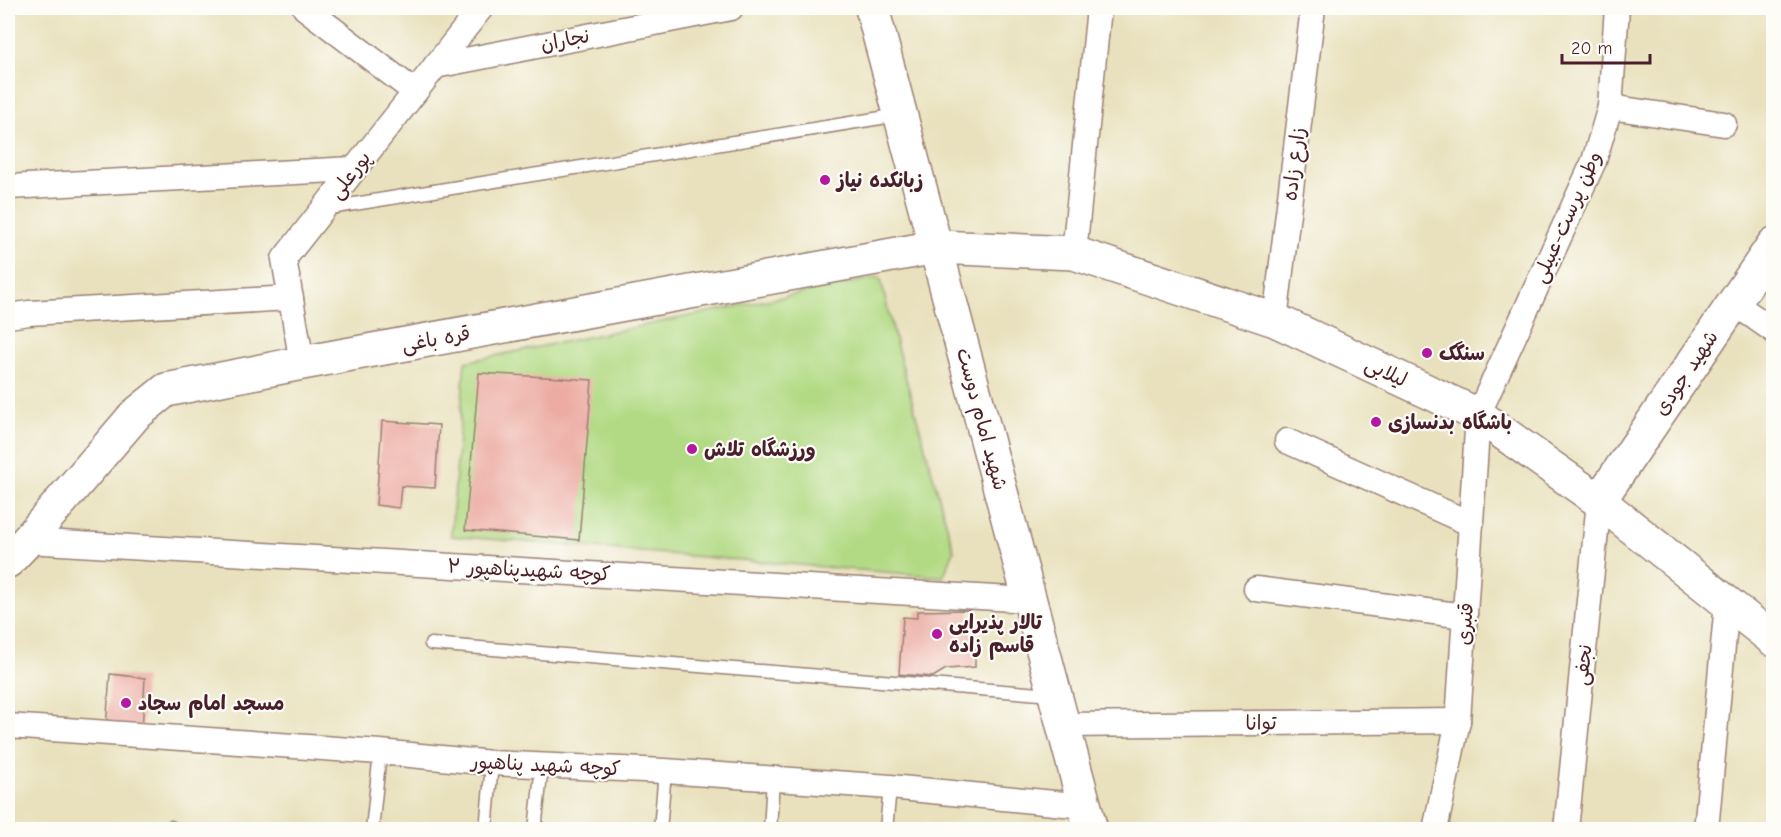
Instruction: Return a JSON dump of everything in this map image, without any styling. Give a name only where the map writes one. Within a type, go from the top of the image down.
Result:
[{"type":"main road","name":"شهید امام دوست","points":[[872,8],[1088,818]]},
{"type":"main road","name":"شهید جودی","points":[[1599,501],[1773,244]]},
{"type":"main road","name":"لیلابی","points":[[936,247],[1074,253],[1275,320],[1478,415],[1599,501],[1773,640]]},
{"type":"main road","name":"قره باغی","points":[[14,551],[135,415],[166,390],[936,247]]},
{"type":"street","points":[[305,8],[415,92]]},
{"type":"street","name":"نجاران","points":[[435,66],[731,8]]},
{"type":"street","points":[[1074,253],[1099,8]]},
{"type":"street","name":"زارع زاده","points":[[1275,320],[1313,8]]},
{"type":"street","name":"وطن پرست-عبیلی","points":[[1478,415],[1594,161],[1610,107],[1617,8]]},
{"type":"street","name":"پورعلی","points":[[302,363],[284,259],[476,10]]},
{"type":"street","points":[[1610,107],[1724,124]]},
{"type":"street","points":[[8,186],[354,170]]},
{"type":"street","points":[[8,316],[291,298]]},
{"type":"street","points":[[1734,303],[1773,331]]},
{"type":"street","name":"قنبری","points":[[1435,830],[1458,721],[1478,415]]},
{"type":"street","points":[[1287,441],[1471,524]]},
{"type":"street","name":"نجفی","points":[[1566,830],[1599,501]]},
{"type":"street","name":"۲ کوچه شهیدپناهپور","points":[[14,551],[1030,600]]},
{"type":"street","points":[[1256,589],[1465,616]]},
{"type":"street","points":[[1706,830],[1727,603]]},
{"type":"street","name":"توانا","points":[[1059,710],[1458,721]]},
{"type":"street","name":"کوچه شهید پناهپور","points":[[8,726],[380,752],[492,763],[665,771],[890,787],[1088,818]]},
{"type":"lane","points":[[323,210],[901,114]]},
{"type":"lane","points":[[431,644],[1059,710]]},
{"type":"lane","points":[[372,830],[380,752]]},
{"type":"lane","points":[[486,830],[492,763]]},
{"type":"lane","points":[[534,830],[542,765]]},
{"type":"lane","points":[[660,830],[665,771]]},
{"type":"lane","points":[[770,830],[774,779]]},
{"type":"lane","points":[[886,830],[890,787]]},
{"type":"green space","name":"ورزشگاه تلاش","points":[[880,277],[897,347],[954,551],[943,577],[451,536],[465,362]]},
{"type":"building","points":[[479,373],[592,380],[579,540],[465,530]]},
{"type":"building","points":[[382,421],[439,425],[435,488],[401,486],[399,508],[376,505]]},
{"type":"building","name":"تالار پذیرایی قاسم زاده","points":[[969,610],[975,649],[975,667],[946,669],[933,677],[899,674],[903,617],[917,618],[917,611]]},
{"type":"building","name":"مسجد امام سجاد","points":[[110,674],[145,678],[142,732],[106,728]]},
{"type":"place","name":"زبانکده نیاز","points":[[825,180]]},
{"type":"place","name":"سنگک","points":[[1427,353]]},
{"type":"place","name":"باشگاه بدنسازی","points":[[1376,422]]},
{"type":"place","name":"ورزشگاه تلاش","points":[[692,449]]},
{"type":"place","name":"تالار پذیرایی قاسم زاده","points":[[937,634]]},
{"type":"place","name":"مسجد امام سجاد","points":[[126,703]]}]
